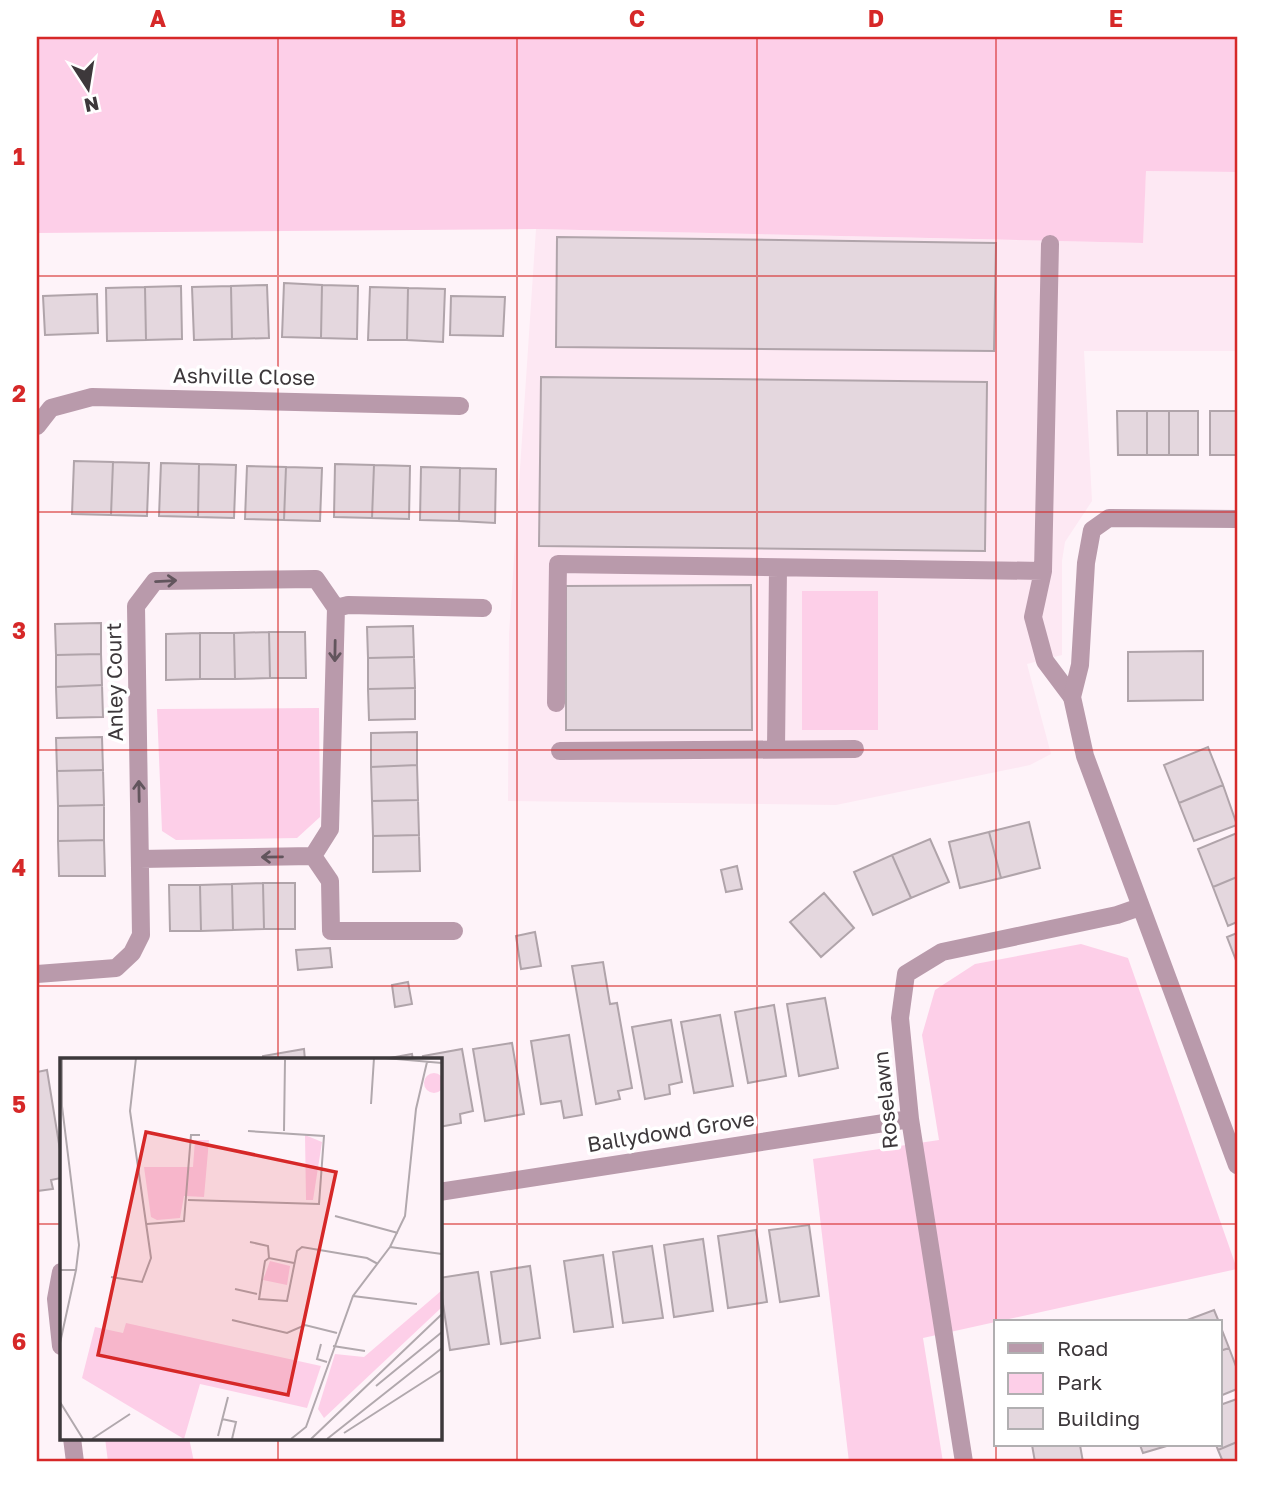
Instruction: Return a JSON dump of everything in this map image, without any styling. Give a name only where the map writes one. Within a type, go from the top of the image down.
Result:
[{"type":"street","points":[[1050,244],[1043,571],[1033,617],[1045,661],[1072,696],[1085,756],[1237,1165]]},
{"type":"street","name":"Ashville Close","points":[[37,425],[51,408],[92,397],[460,406]]},
{"type":"street","points":[[1072,696],[1080,664],[1086,564],[1092,530],[1110,518],[1237,519]]},
{"type":"street","points":[[556,703],[558,565],[1043,571]]},
{"type":"street","points":[[776,749],[778,568]]},
{"type":"street","name":"Anley Court","points":[[37,974],[116,968],[131,953],[141,936],[136,606],[155,581],[316,579],[336,608]]},
{"type":"street","points":[[313,856],[330,829],[336,608],[348,605],[483,608]]},
{"type":"street","points":[[560,751],[855,749]]},
{"type":"street","points":[[140,859],[313,856]]},
{"type":"street","points":[[313,856],[330,881],[331,931],[454,931]]},
{"type":"street","name":"Roselawn","points":[[964,1462],[910,1119],[900,1018],[906,974],[942,952],[1117,915],[1140,907]]},
{"type":"street","name":"Ballydowd Grove","points":[[441,1192],[910,1119]]},
{"type":"street","points":[[60,1277],[56,1299],[60,1337]]},
{"type":"street","points":[[72,1440],[75,1462]]},
{"type":"shaded area","points":[[1146,171],[1237,172],[1237,351],[1084,351],[1092,501],[1065,542],[1062,561],[1062,655],[1027,664],[1051,754],[1030,765],[836,805],[508,801],[509,634],[536,229],[1142,243]]},
{"type":"green space","points":[[37,37],[1237,37],[1237,172],[1146,171],[1143,243],[537,229],[37,233]]},
{"type":"green space","points":[[802,591],[878,591],[878,730],[802,730]]},
{"type":"green space","points":[[319,708],[320,817],[297,838],[176,840],[162,831],[157,709]]},
{"type":"green space","points":[[1081,944],[1128,958],[1237,1269],[1005,1320],[994,1320],[994,1322],[923,1338],[943,1462],[849,1462],[813,1159],[939,1140],[922,1035],[935,990],[975,964]]},
{"type":"green space","points":[[105,1440],[189,1440],[194,1462],[108,1462]]},
{"type":"building","points":[[557,237],[996,243],[994,351],[556,347]]},
{"type":"building","points":[[284,283],[322,285],[321,338],[282,337]]},
{"type":"building","points":[[267,285],[269,338],[232,339],[231,286]]},
{"type":"building","points":[[322,285],[358,286],[357,339],[321,338]]},
{"type":"building","points":[[181,286],[182,339],[146,340],[145,287]]},
{"type":"building","points":[[231,286],[232,339],[194,340],[192,287]]},
{"type":"building","points":[[145,287],[146,340],[107,341],[106,288]]},
{"type":"building","points":[[370,287],[408,288],[407,340],[368,340]]},
{"type":"building","points":[[408,288],[445,289],[443,342],[407,340]]},
{"type":"building","points":[[97,294],[98,333],[45,335],[43,296]]},
{"type":"building","points":[[451,296],[505,297],[503,336],[450,335]]},
{"type":"building","points":[[541,377],[987,382],[985,551],[539,546]]},
{"type":"building","points":[[1117,411],[1147,411],[1147,455],[1118,455]]},
{"type":"building","points":[[1147,411],[1169,411],[1169,455],[1147,455]]},
{"type":"building","points":[[1169,411],[1198,411],[1198,455],[1169,455]]},
{"type":"building","points":[[1210,411],[1237,411],[1237,455],[1210,455]]},
{"type":"building","points":[[74,461],[113,462],[111,515],[72,514]]},
{"type":"building","points":[[113,462],[149,463],[147,516],[111,515]]},
{"type":"building","points":[[161,463],[199,464],[198,517],[159,516]]},
{"type":"building","points":[[199,464],[236,465],[234,518],[198,517]]},
{"type":"building","points":[[335,464],[374,465],[372,518],[334,517]]},
{"type":"building","points":[[374,465],[410,466],[409,519],[372,518]]},
{"type":"building","points":[[247,466],[286,467],[284,520],[245,519]]},
{"type":"building","points":[[286,467],[322,468],[320,521],[284,520]]},
{"type":"building","points":[[421,467],[460,468],[459,521],[420,520]]},
{"type":"building","points":[[460,468],[496,469],[495,523],[459,521]]},
{"type":"building","points":[[751,585],[752,730],[566,730],[566,586]]},
{"type":"building","points":[[101,623],[101,654],[56,655],[55,624]]},
{"type":"building","points":[[413,626],[414,657],[368,658],[367,627]]},
{"type":"building","points":[[269,632],[305,632],[306,678],[270,678]]},
{"type":"building","points":[[269,632],[270,678],[235,679],[234,633]]},
{"type":"building","points":[[200,633],[234,633],[235,679],[200,679]]},
{"type":"building","points":[[200,633],[200,679],[166,680],[166,634]]},
{"type":"building","points":[[1203,651],[1203,700],[1128,701],[1128,652]]},
{"type":"building","points":[[101,654],[102,685],[56,687],[56,655]]},
{"type":"building","points":[[414,657],[415,688],[368,689],[368,658]]},
{"type":"building","points":[[102,685],[103,717],[57,718],[56,687]]},
{"type":"building","points":[[415,688],[415,719],[369,720],[368,689]]},
{"type":"building","points":[[417,732],[417,765],[371,767],[371,733]]},
{"type":"building","points":[[102,737],[103,770],[57,771],[56,738]]},
{"type":"building","points":[[1208,747],[1223,785],[1179,803],[1164,765]]},
{"type":"building","points":[[417,765],[418,800],[372,801],[371,767]]},
{"type":"building","points":[[103,770],[104,805],[58,806],[57,771]]},
{"type":"building","points":[[1223,785],[1237,825],[1194,841],[1179,803]]},
{"type":"building","points":[[418,800],[419,835],[373,836],[372,801]]},
{"type":"building","points":[[104,805],[104,840],[58,841],[58,806]]},
{"type":"building","points":[[1029,822],[1040,868],[1001,878],[989,832]]},
{"type":"building","points":[[989,832],[1001,878],[960,888],[949,842]]},
{"type":"building","points":[[1237,833],[1237,877],[1213,887],[1198,849]]},
{"type":"building","points":[[419,835],[420,871],[373,872],[373,836]]},
{"type":"building","points":[[930,839],[949,882],[911,898],[892,855]]},
{"type":"building","points":[[104,840],[105,876],[59,876],[58,841]]},
{"type":"building","points":[[892,855],[911,898],[873,915],[854,872]]},
{"type":"building","points":[[737,866],[742,889],[726,892],[721,870]]},
{"type":"building","points":[[1237,877],[1237,922],[1228,926],[1213,887]]},
{"type":"building","points":[[263,883],[295,883],[295,929],[264,929]]},
{"type":"building","points":[[263,883],[264,929],[233,930],[232,884]]},
{"type":"building","points":[[232,884],[233,930],[201,931],[200,885]]},
{"type":"building","points":[[169,885],[200,885],[201,931],[170,931]]},
{"type":"building","points":[[824,893],[854,928],[821,957],[790,922]]},
{"type":"building","points":[[535,932],[541,966],[521,969],[516,936]]},
{"type":"building","points":[[1237,933],[1237,963],[1227,937]]},
{"type":"building","points":[[330,948],[332,967],[298,970],[296,950]]},
{"type":"building","points":[[603,962],[610,1004],[617,1003],[632,1088],[618,1091],[620,1099],[596,1104],[572,966]]},
{"type":"building","points":[[408,982],[412,1004],[395,1007],[392,985]]},
{"type":"building","points":[[825,998],[838,1068],[799,1076],[787,1004]]},
{"type":"building","points":[[774,1005],[786,1076],[748,1083],[735,1012]]},
{"type":"building","points":[[720,1015],[733,1086],[694,1093],[681,1022]]},
{"type":"building","points":[[671,1020],[682,1082],[669,1085],[670,1094],[645,1099],[632,1027]]},
{"type":"building","points":[[569,1035],[582,1115],[564,1118],[561,1101],[541,1104],[531,1041]]},
{"type":"building","points":[[512,1043],[524,1114],[485,1121],[473,1049]]},
{"type":"building","points":[[304,1049],[305,1058],[263,1058]]},
{"type":"building","points":[[462,1049],[473,1111],[460,1114],[461,1123],[441,1127],[441,1058],[423,1056]]},
{"type":"building","points":[[412,1054],[413,1058],[390,1058]]},
{"type":"building","points":[[47,1070],[60,1150],[60,1178],[51,1180],[53,1189],[37,1191],[37,1072]]},
{"type":"building","points":[[809,1225],[819,1296],[780,1302],[769,1230]]},
{"type":"building","points":[[756,1230],[767,1302],[728,1308],[718,1236]]},
{"type":"building","points":[[703,1239],[713,1311],[674,1317],[664,1245]]},
{"type":"building","points":[[652,1246],[663,1318],[623,1323],[613,1252]]},
{"type":"building","points":[[603,1255],[613,1327],[574,1332],[564,1261]]},
{"type":"building","points":[[530,1266],[540,1338],[501,1344],[491,1272]]},
{"type":"building","points":[[478,1272],[489,1344],[450,1350],[441,1278]]},
{"type":"building","points":[[1214,1310],[1218,1320],[1187,1320]]},
{"type":"building","points":[[1222,1330],[1229,1348],[1222,1350]]},
{"type":"building","points":[[1229,1348],[1237,1369],[1237,1389],[1222,1395],[1222,1350]]},
{"type":"building","points":[[1237,1399],[1237,1442],[1218,1450],[1216,1446],[1222,1446],[1222,1404]]},
{"type":"building","points":[[1237,1442],[1237,1462],[1223,1462],[1218,1450]]},
{"type":"building","points":[[1032,1446],[1080,1446],[1083,1462],[1035,1462]]},
{"type":"building","points":[[1140,1446],[1167,1446],[1143,1453]]}]
